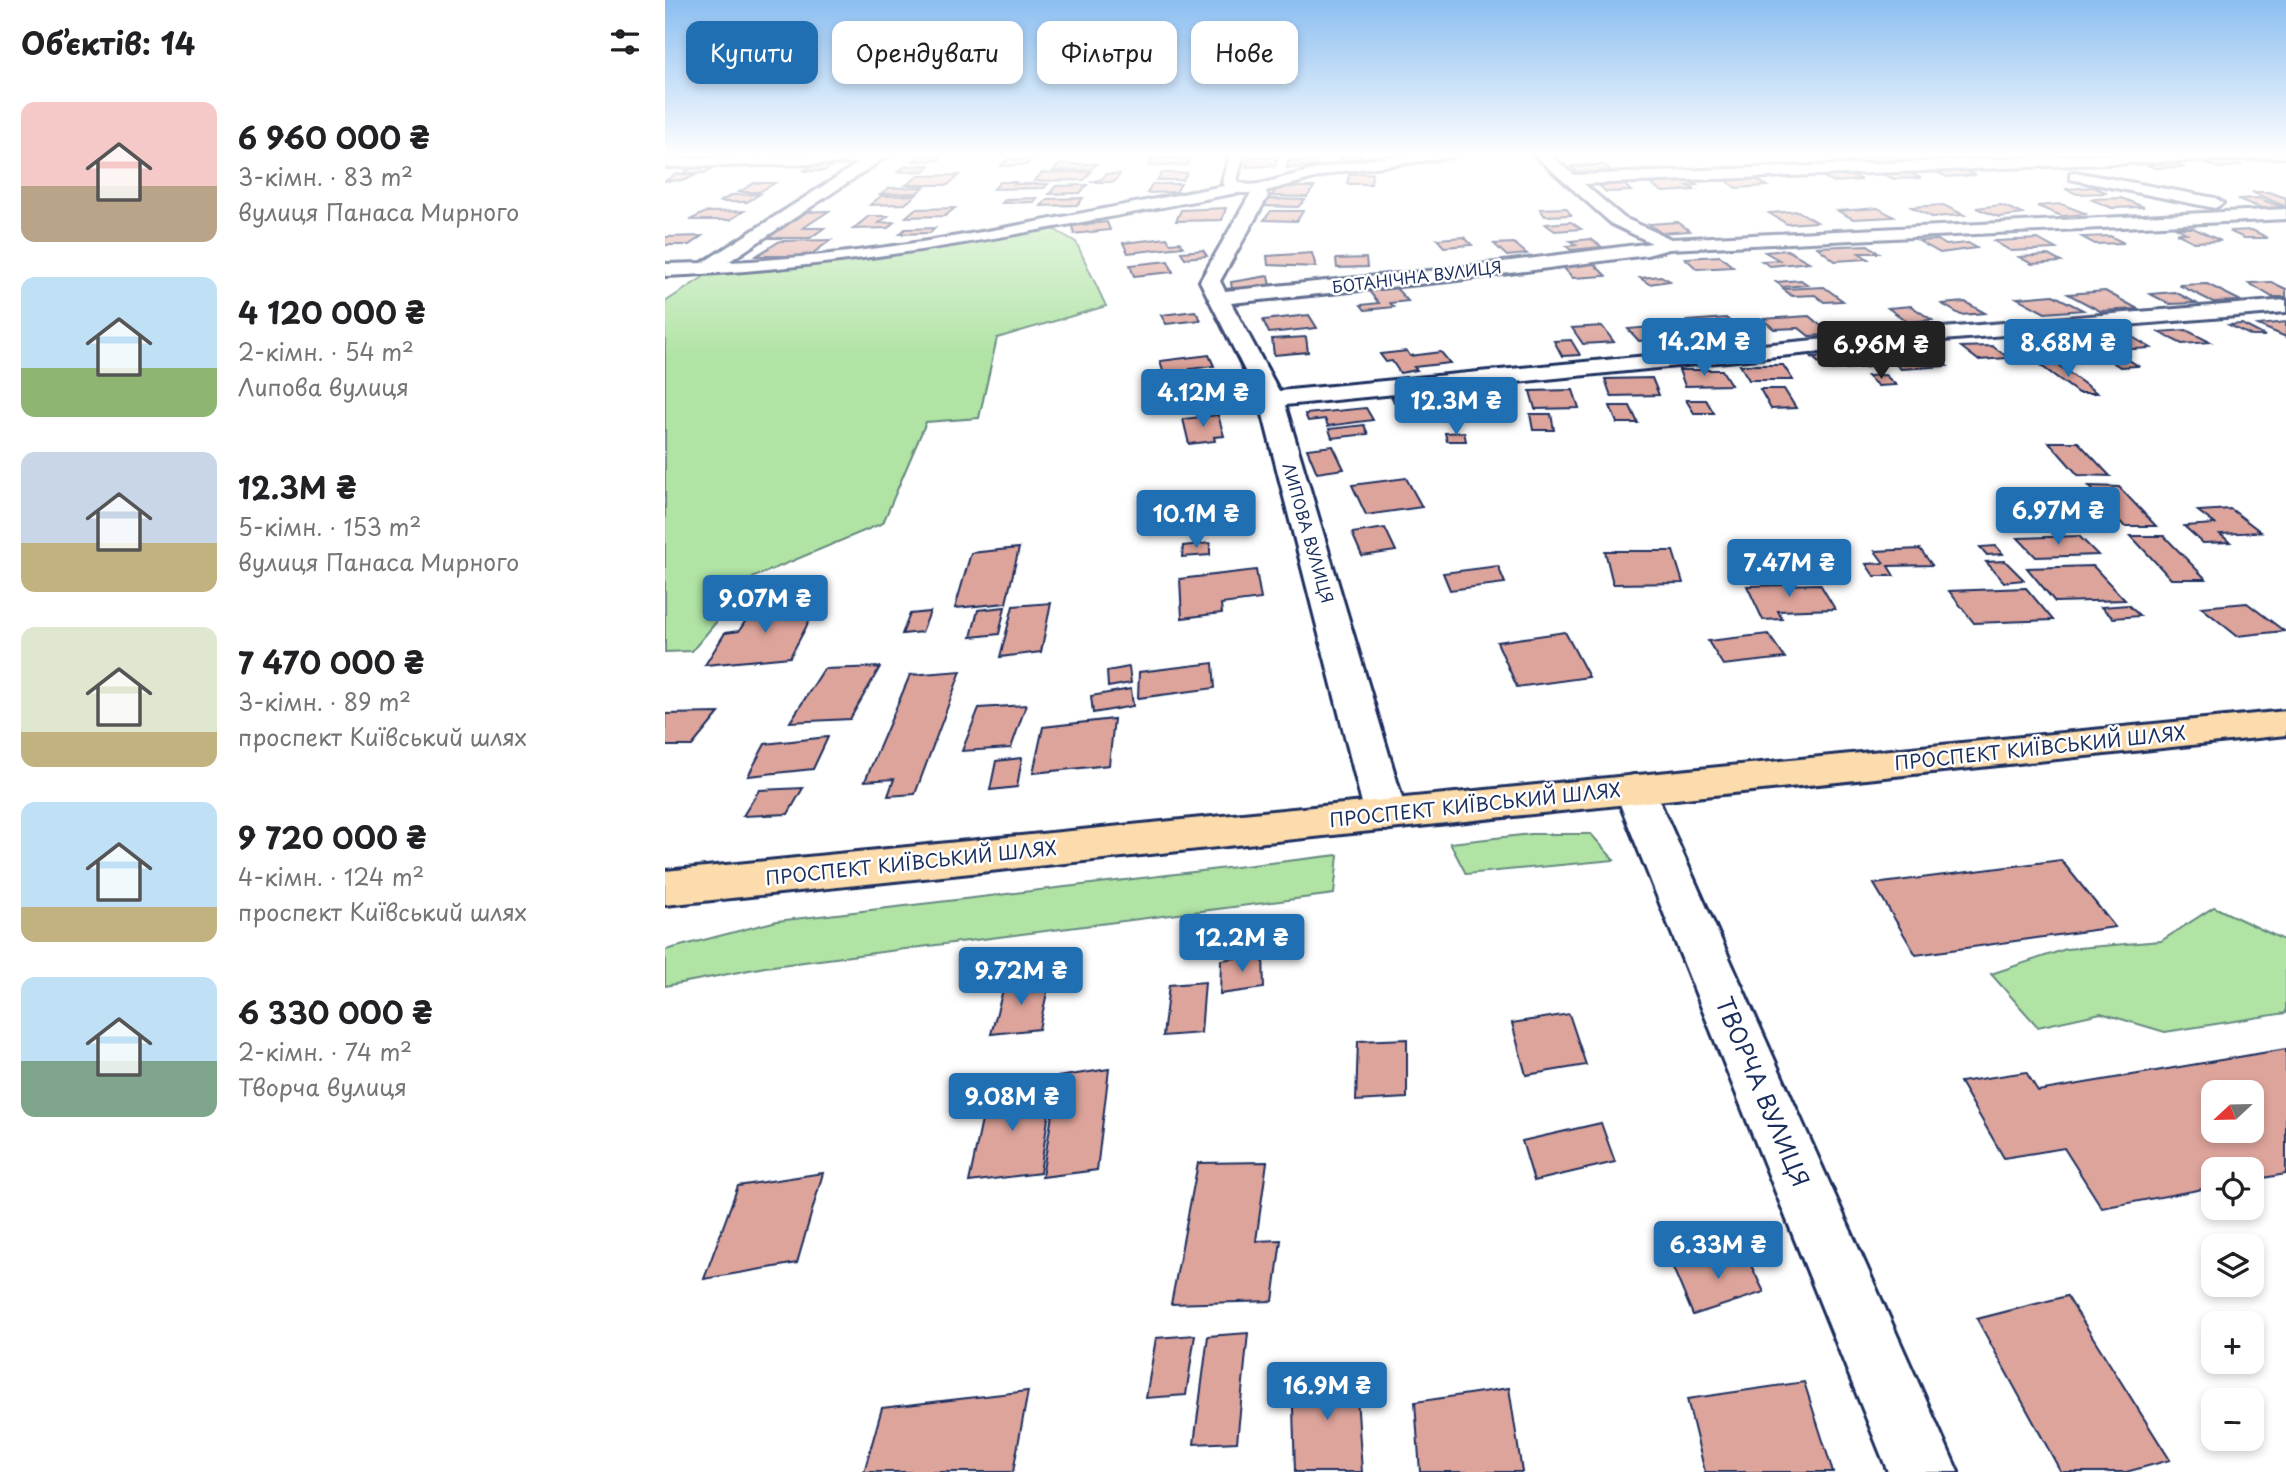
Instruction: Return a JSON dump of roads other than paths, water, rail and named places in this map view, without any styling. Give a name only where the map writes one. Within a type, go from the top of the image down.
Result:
[{"type":"main road","name":"ПРОСПЕКТ КИЇВСЬКИЙ ШЛЯХ","points":[[665,888],[2286,723]]},
{"type":"street","points":[[675,288],[779,222]]},
{"type":"street","points":[[665,270],[804,264],[1054,222]]},
{"type":"street","points":[[1217,298],[1210,281],[1245,222]]},
{"type":"street","points":[[1622,222],[1668,244]]},
{"type":"street","name":"БОТАНІЧНА ВУЛИЦЯ","points":[[1217,298],[1449,275],[1647,250],[1668,244],[2141,222]]},
{"type":"street","name":"ЛИПОВА ВУЛИЦЯ","points":[[1217,298],[1271,399],[1387,815]]},
{"type":"street","points":[[1271,399],[1930,335],[2286,306]]},
{"type":"street","name":"ТВОРЧА ВУЛИЦЯ","points":[[1634,789],[1923,1472]]}]
